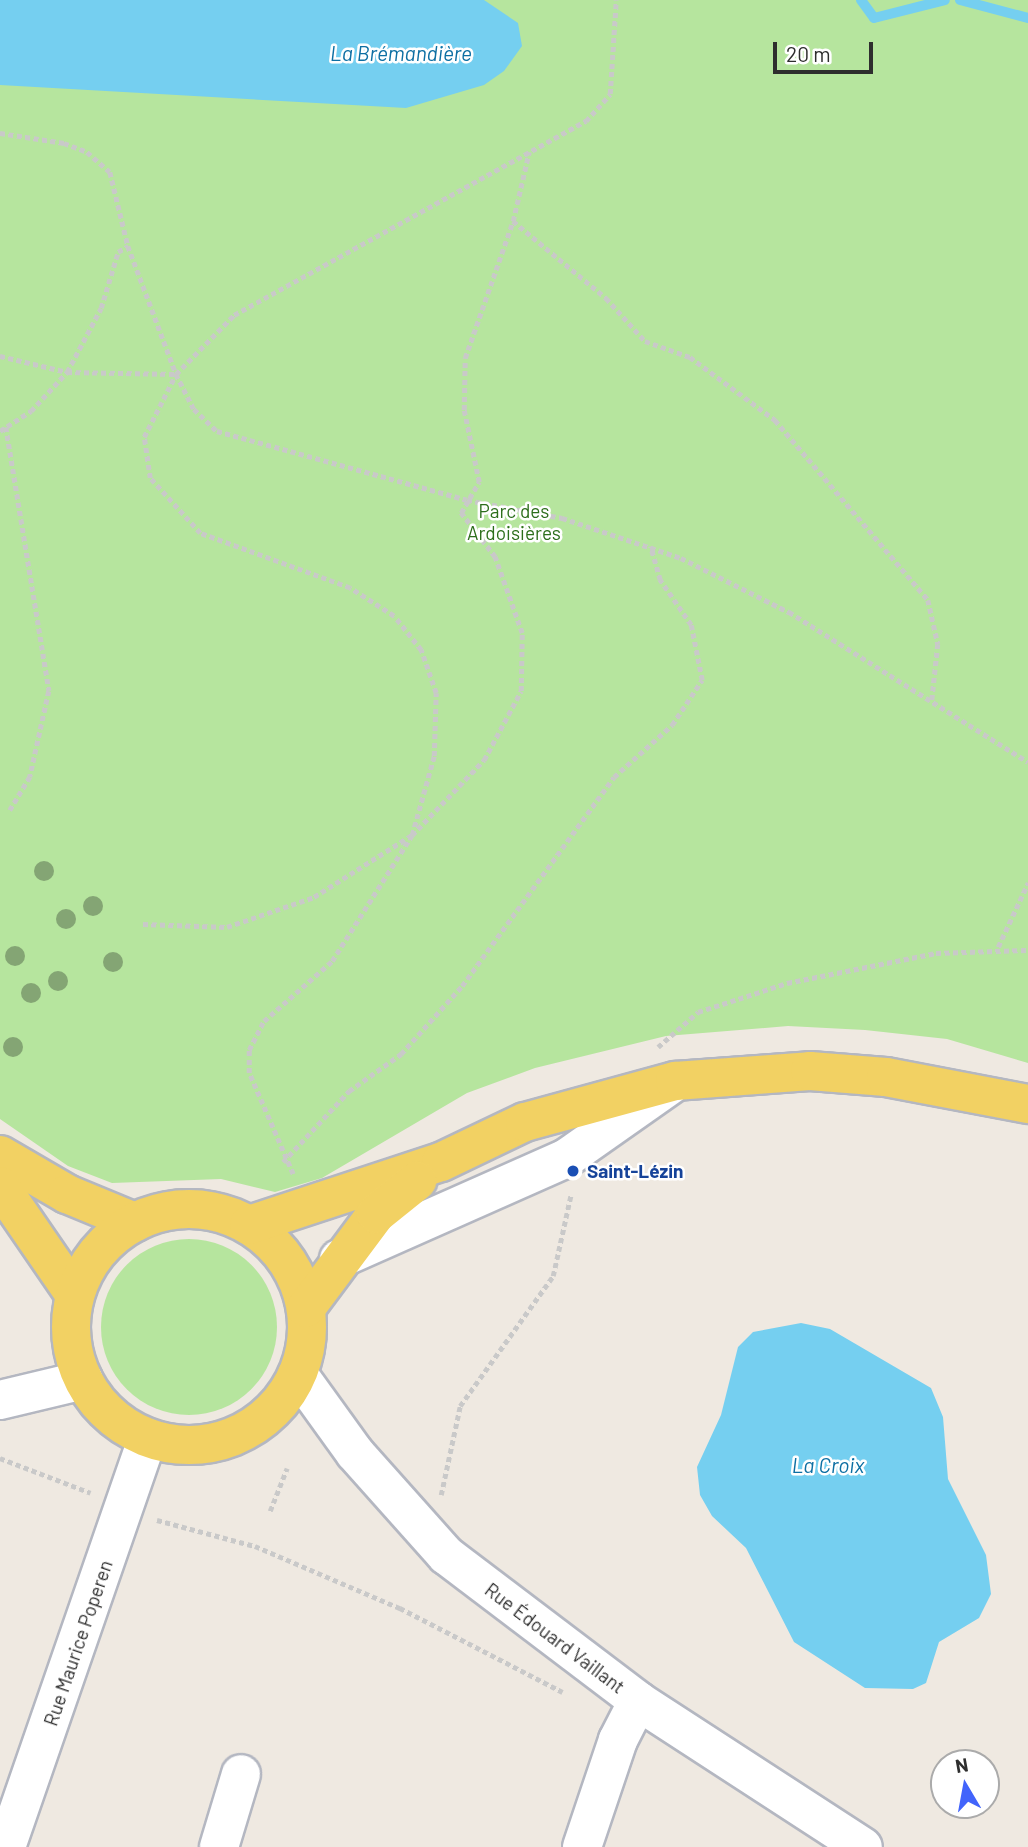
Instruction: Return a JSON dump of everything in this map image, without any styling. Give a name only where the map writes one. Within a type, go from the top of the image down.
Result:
[{"type":"main road","points":[[249,1225],[441,1162],[525,1122],[664,1067],[886,1077],[1028,1104]]},
{"type":"main road","points":[[0,1155],[66,1194],[135,1222]]},
{"type":"main road","points":[[306,1308],[287,1260],[249,1225],[197,1209],[135,1222],[98,1252],[75,1295],[71,1338],[84,1380],[110,1415],[148,1438],[193,1445],[237,1435],[277,1406],[298,1374],[306,1308],[339,1259],[376,1214],[441,1162]]},
{"type":"main road","points":[[0,1186],[75,1295]]},
{"type":"street","points":[[339,1259],[565,1159],[664,1067]]},
{"type":"street","name":"Rue Édouard Vaillant","points":[[298,1374],[355,1453],[446,1555],[638,1702],[863,1847]]},
{"type":"street","points":[[0,1400],[84,1380]]},
{"type":"street","name":"Rue Maurice Poperen","points":[[6,1847],[127,1505],[148,1438]]},
{"type":"street","points":[[582,1847],[618,1740],[638,1702]]},
{"type":"street","points":[[219,1847],[241,1774]]},
{"type":"path","points":[[143,924],[227,928],[314,897],[412,835],[434,756],[436,693],[421,650],[394,616],[350,588],[200,533],[166,503],[150,478],[144,437],[176,374],[245,308],[586,121],[610,94],[616,0]]},
{"type":"path","points":[[0,133],[87,152],[110,172],[128,246],[176,374],[194,409],[217,431],[467,500],[562,518],[650,546],[753,591],[1028,762]]},
{"type":"path","points":[[299,1181],[283,1161],[249,1073],[249,1050],[264,1021],[332,961],[412,835],[484,760],[521,691],[522,633],[495,557],[464,521],[467,500],[479,468],[464,410],[465,358],[513,221],[529,152]]},
{"type":"path","points":[[513,221],[606,298],[645,341],[690,357],[775,420],[928,600],[938,645],[932,701]]},
{"type":"path","points":[[0,431],[67,372],[101,308],[118,252],[128,246]]},
{"type":"path","points":[[0,356],[67,372],[176,374]]},
{"type":"path","points":[[6,428],[49,691],[30,776],[10,810]]},
{"type":"path","points":[[283,1161],[349,1091],[401,1055],[462,986],[614,777],[672,725],[702,680],[691,625],[660,580],[650,546]]},
{"type":"path","points":[[998,947],[1028,883]]},
{"type":"path","points":[[664,1067],[698,1012],[787,984],[936,953],[998,947],[1028,950]]},
{"type":"path","points":[[439,1500],[460,1406],[553,1276],[572,1188],[565,1159]]},
{"type":"path","points":[[0,1458],[127,1505],[158,1520],[255,1546],[376,1598],[568,1695]]},
{"type":"path","points":[[270,1511],[288,1468]]},
{"type":"green space","name":"Parc des Ardoisières","points":[[0,0],[1028,0],[1028,1063],[947,1039],[865,1030],[788,1026],[666,1036],[535,1068],[467,1093],[322,1178],[275,1192],[221,1179],[112,1183],[68,1166],[0,1119]]},
{"type":"green space","points":[[189,1239],[223,1245],[252,1264],[271,1293],[277,1327],[271,1361],[252,1390],[223,1409],[189,1415],[155,1409],[126,1390],[107,1361],[101,1327],[107,1293],[126,1264],[155,1245]]},
{"type":"water","name":"La Brémandière","points":[[0,0],[484,0],[518,23],[522,46],[504,71],[484,85],[406,108],[0,85]]},
{"type":"water","name":"La Croix","points":[[801,1323],[830,1329],[931,1388],[943,1417],[948,1479],[986,1555],[991,1594],[979,1618],[939,1642],[926,1683],[913,1689],[865,1688],[794,1642],[746,1548],[712,1516],[700,1495],[697,1467],[721,1415],[738,1347],[753,1332]]},
{"type":"waterway","points":[[861,0],[874,18],[945,0]]},
{"type":"waterway","points":[[960,0],[1028,18]]},
{"type":"place","name":"Saint-Lézin","points":[[573,1171]]}]
